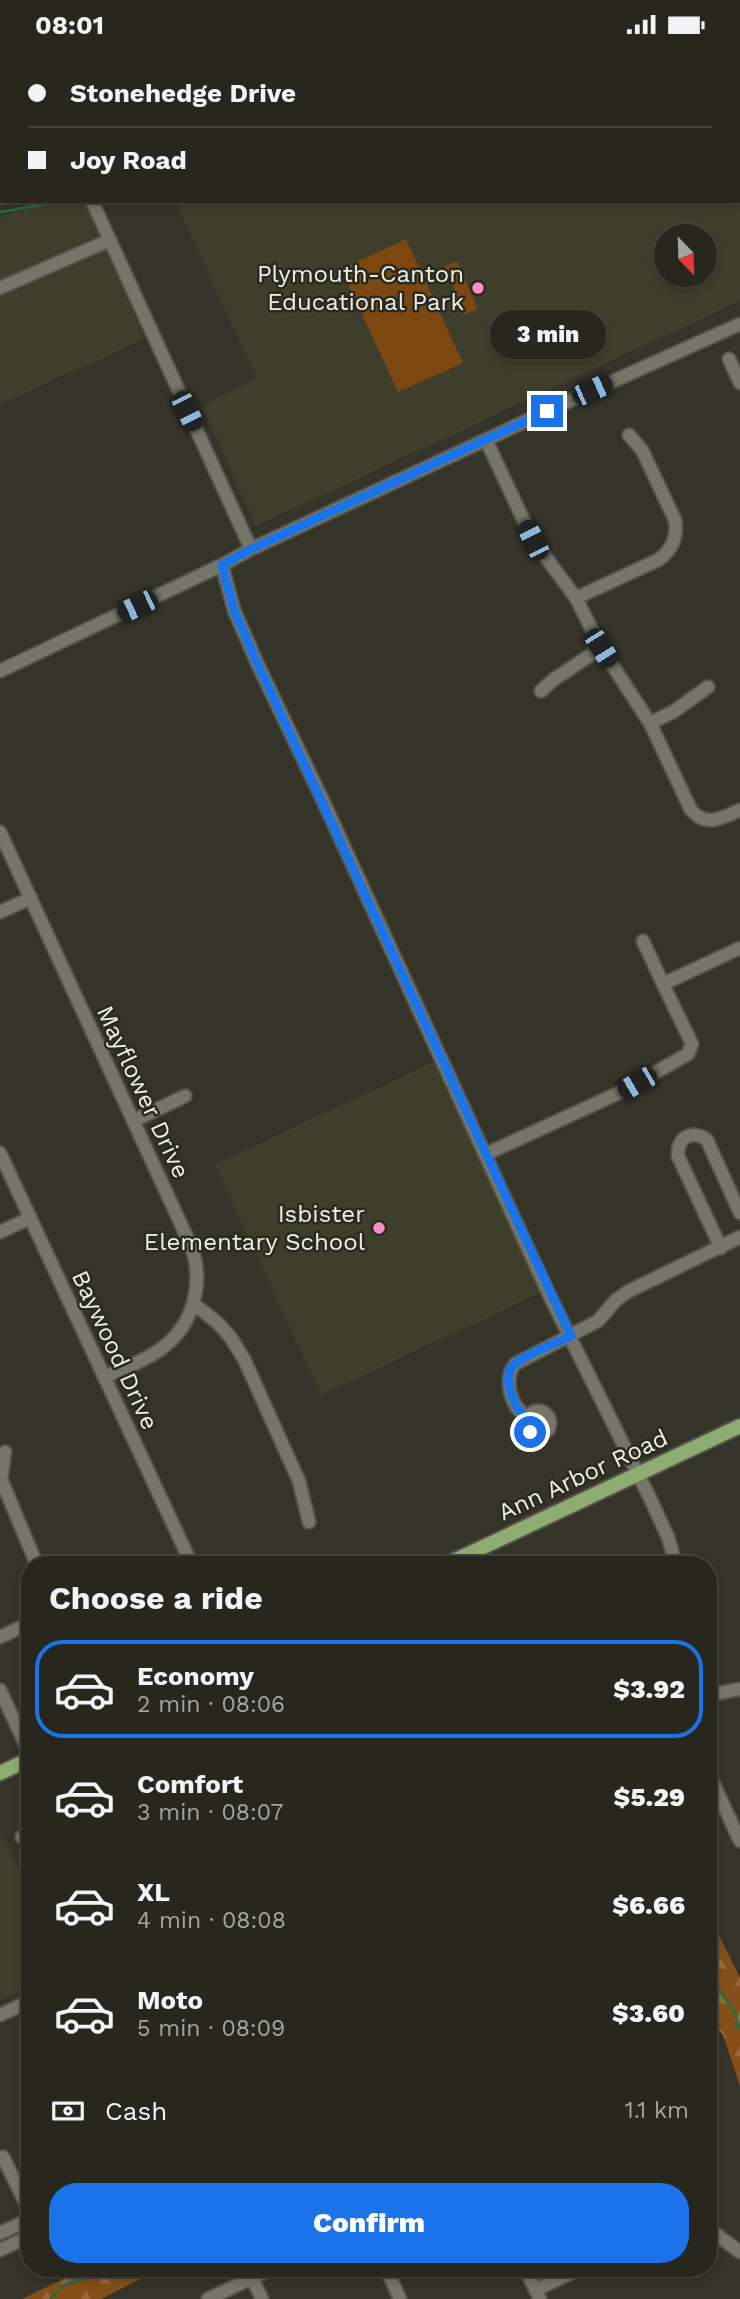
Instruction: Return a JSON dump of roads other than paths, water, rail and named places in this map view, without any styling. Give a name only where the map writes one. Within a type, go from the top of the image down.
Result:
[{"type":"main road","name":"Ann Arbor Road","points":[[464,1556],[740,1426]]},
{"type":"main road","points":[[0,1773],[21,1762]]},
{"type":"street","points":[[93,203],[251,549]]},
{"type":"street","points":[[0,288],[110,240]]},
{"type":"street","points":[[0,671],[251,549],[740,324]]},
{"type":"street","points":[[729,359],[740,383]]},
{"type":"street","points":[[576,598],[657,560],[674,541],[675,520],[642,450],[629,435]]},
{"type":"street","points":[[486,440],[533,540],[576,598],[601,648],[650,723],[691,810],[704,820],[714,821],[740,810]]},
{"type":"street","points":[[222,565],[234,610],[258,665],[551,1299],[639,1474],[668,1537],[673,1556]]},
{"type":"street","points":[[541,691],[601,648]]},
{"type":"street","points":[[650,723],[673,712],[708,687]]},
{"type":"street","name":"Mayflower Drive","points":[[0,832],[193,1251],[197,1277],[194,1304],[183,1326],[166,1345],[151,1355],[104,1377]]},
{"type":"street","points":[[0,912],[31,898]]},
{"type":"street","points":[[486,1154],[623,1091],[688,1054],[692,1044],[643,941]]},
{"type":"street","points":[[663,984],[740,948]]},
{"type":"street","points":[[133,1121],[186,1096]]},
{"type":"street","points":[[721,1248],[678,1156],[678,1146],[682,1139],[699,1135],[707,1140],[740,1213]]},
{"type":"street","name":"Baywood Drive","points":[[0,1153],[188,1556]]},
{"type":"street","points":[[0,1232],[30,1218]]},
{"type":"street","points":[[528,1418],[519,1413],[509,1377],[511,1369],[519,1361],[597,1321],[616,1300],[629,1291],[740,1237]]},
{"type":"street","points":[[194,1304],[219,1324],[239,1350],[299,1481],[309,1522]]},
{"type":"street","points":[[5,1452],[1,1479],[33,1556]]},
{"type":"street","points":[[0,1637],[21,1627]]},
{"type":"street","points":[[717,1693],[740,1689]]},
{"type":"street","points":[[0,1690],[21,1737]]},
{"type":"street","points":[[717,1791],[740,1841]]},
{"type":"street","points":[[717,1803],[722,1801]]},
{"type":"street","points":[[0,2015],[21,2005]]},
{"type":"street","points":[[3,2157],[21,2194]]},
{"type":"street","points":[[0,2233],[21,2223]]},
{"type":"street","points":[[717,2235],[740,2252]]},
{"type":"street","points":[[0,2250],[21,2241]]},
{"type":"street","points":[[390,2277],[400,2299]]},
{"type":"street","points":[[530,2277],[538,2294],[567,2277]]},
{"type":"street","points":[[208,2299],[252,2278],[262,2299]]},
{"type":"waterway","points":[[0,212],[52,203]]},
{"type":"waterway","points":[[717,1985],[736,2015],[740,2029]]},
{"type":"waterway","points":[[50,2299],[63,2286],[88,2277]]},
{"type":"place","name":"Plymouth-Canton Educational Park","points":[[478,288]]},
{"type":"place","name":"Isbister Elementary School","points":[[379,1228]]}]
